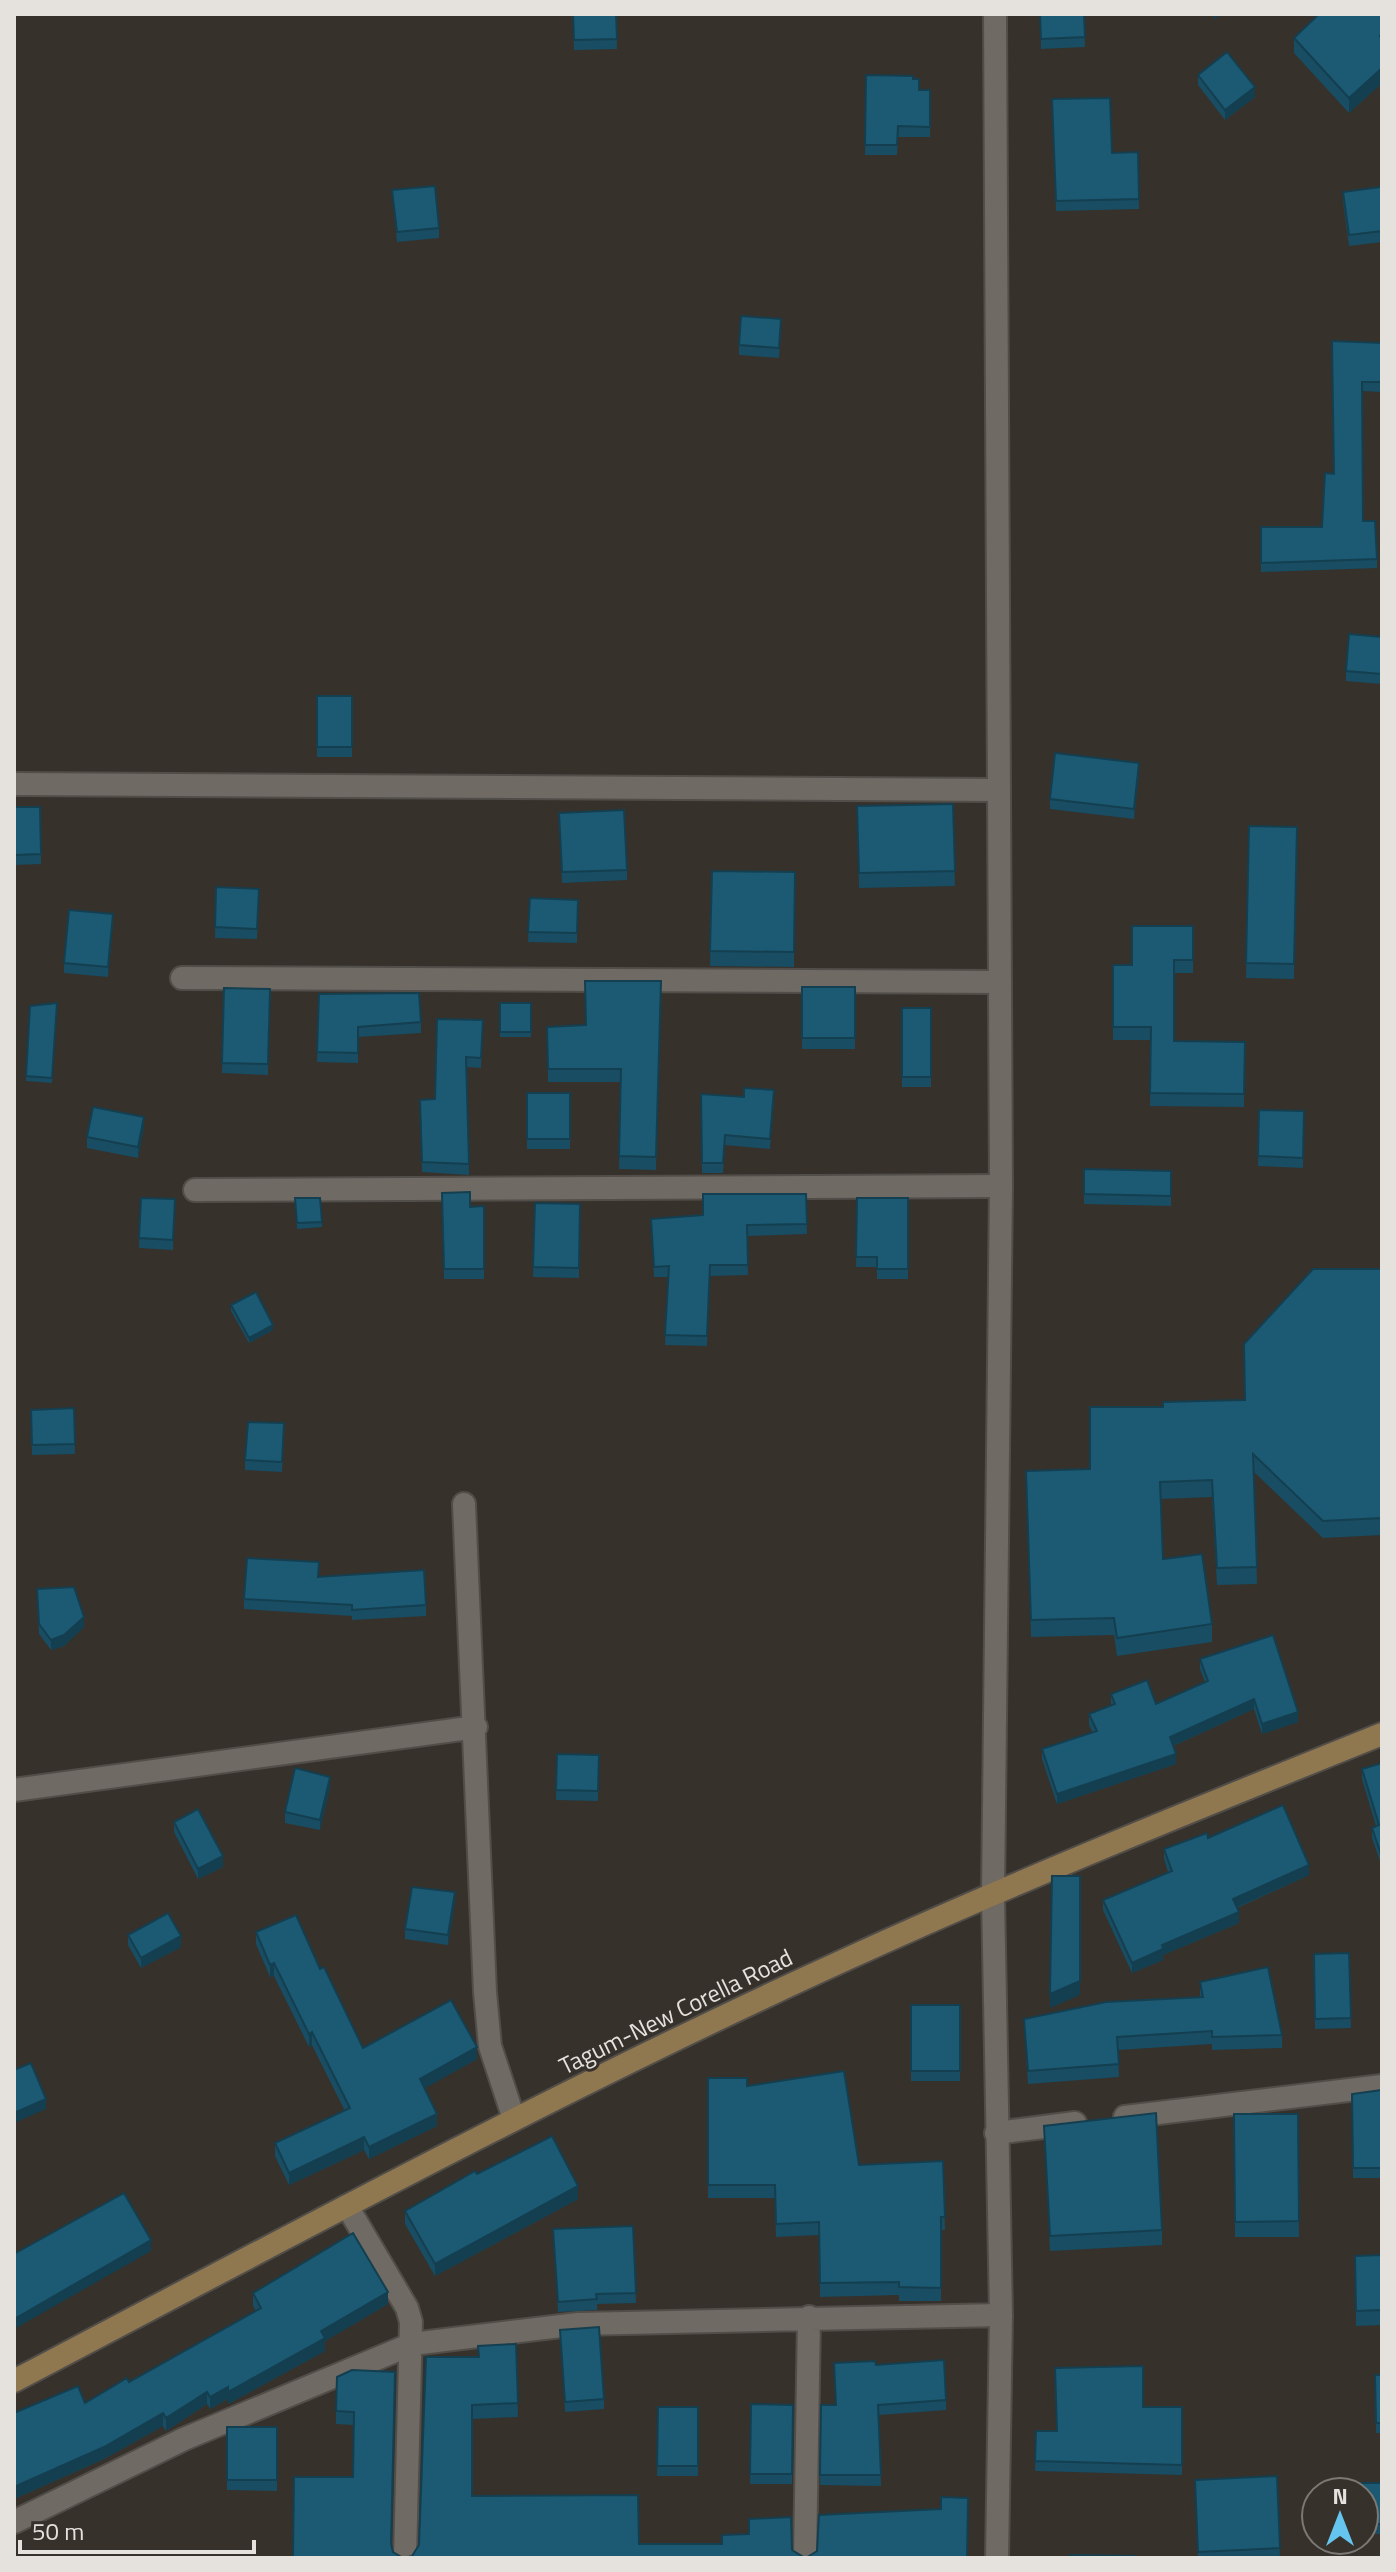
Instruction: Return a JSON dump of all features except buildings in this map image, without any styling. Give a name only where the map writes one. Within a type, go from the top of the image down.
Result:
[{"type":"main road","name":"Tagum-New Corella Road","points":[[14,2381],[514,2119],[850,1957],[1194,1809],[1382,1734]]},
{"type":"street","points":[[995,14],[1001,1186],[993,1896],[1001,2315],[997,2558]]},
{"type":"street","points":[[17,784],[999,790]]},
{"type":"street","points":[[182,978],[1000,982]]},
{"type":"street","points":[[195,1190],[1001,1186]]},
{"type":"street","points":[[464,1504],[490,2046],[514,2119]]},
{"type":"street","points":[[14,1790],[476,1727]]},
{"type":"street","points":[[996,2133],[1382,2086]]},
{"type":"street","points":[[347,2206],[407,2308],[412,2344],[405,2558]]},
{"type":"street","points":[[14,2522],[184,2439],[412,2344],[578,2324],[1001,2315]]},
{"type":"street","points":[[805,2558],[809,2317]]}]
